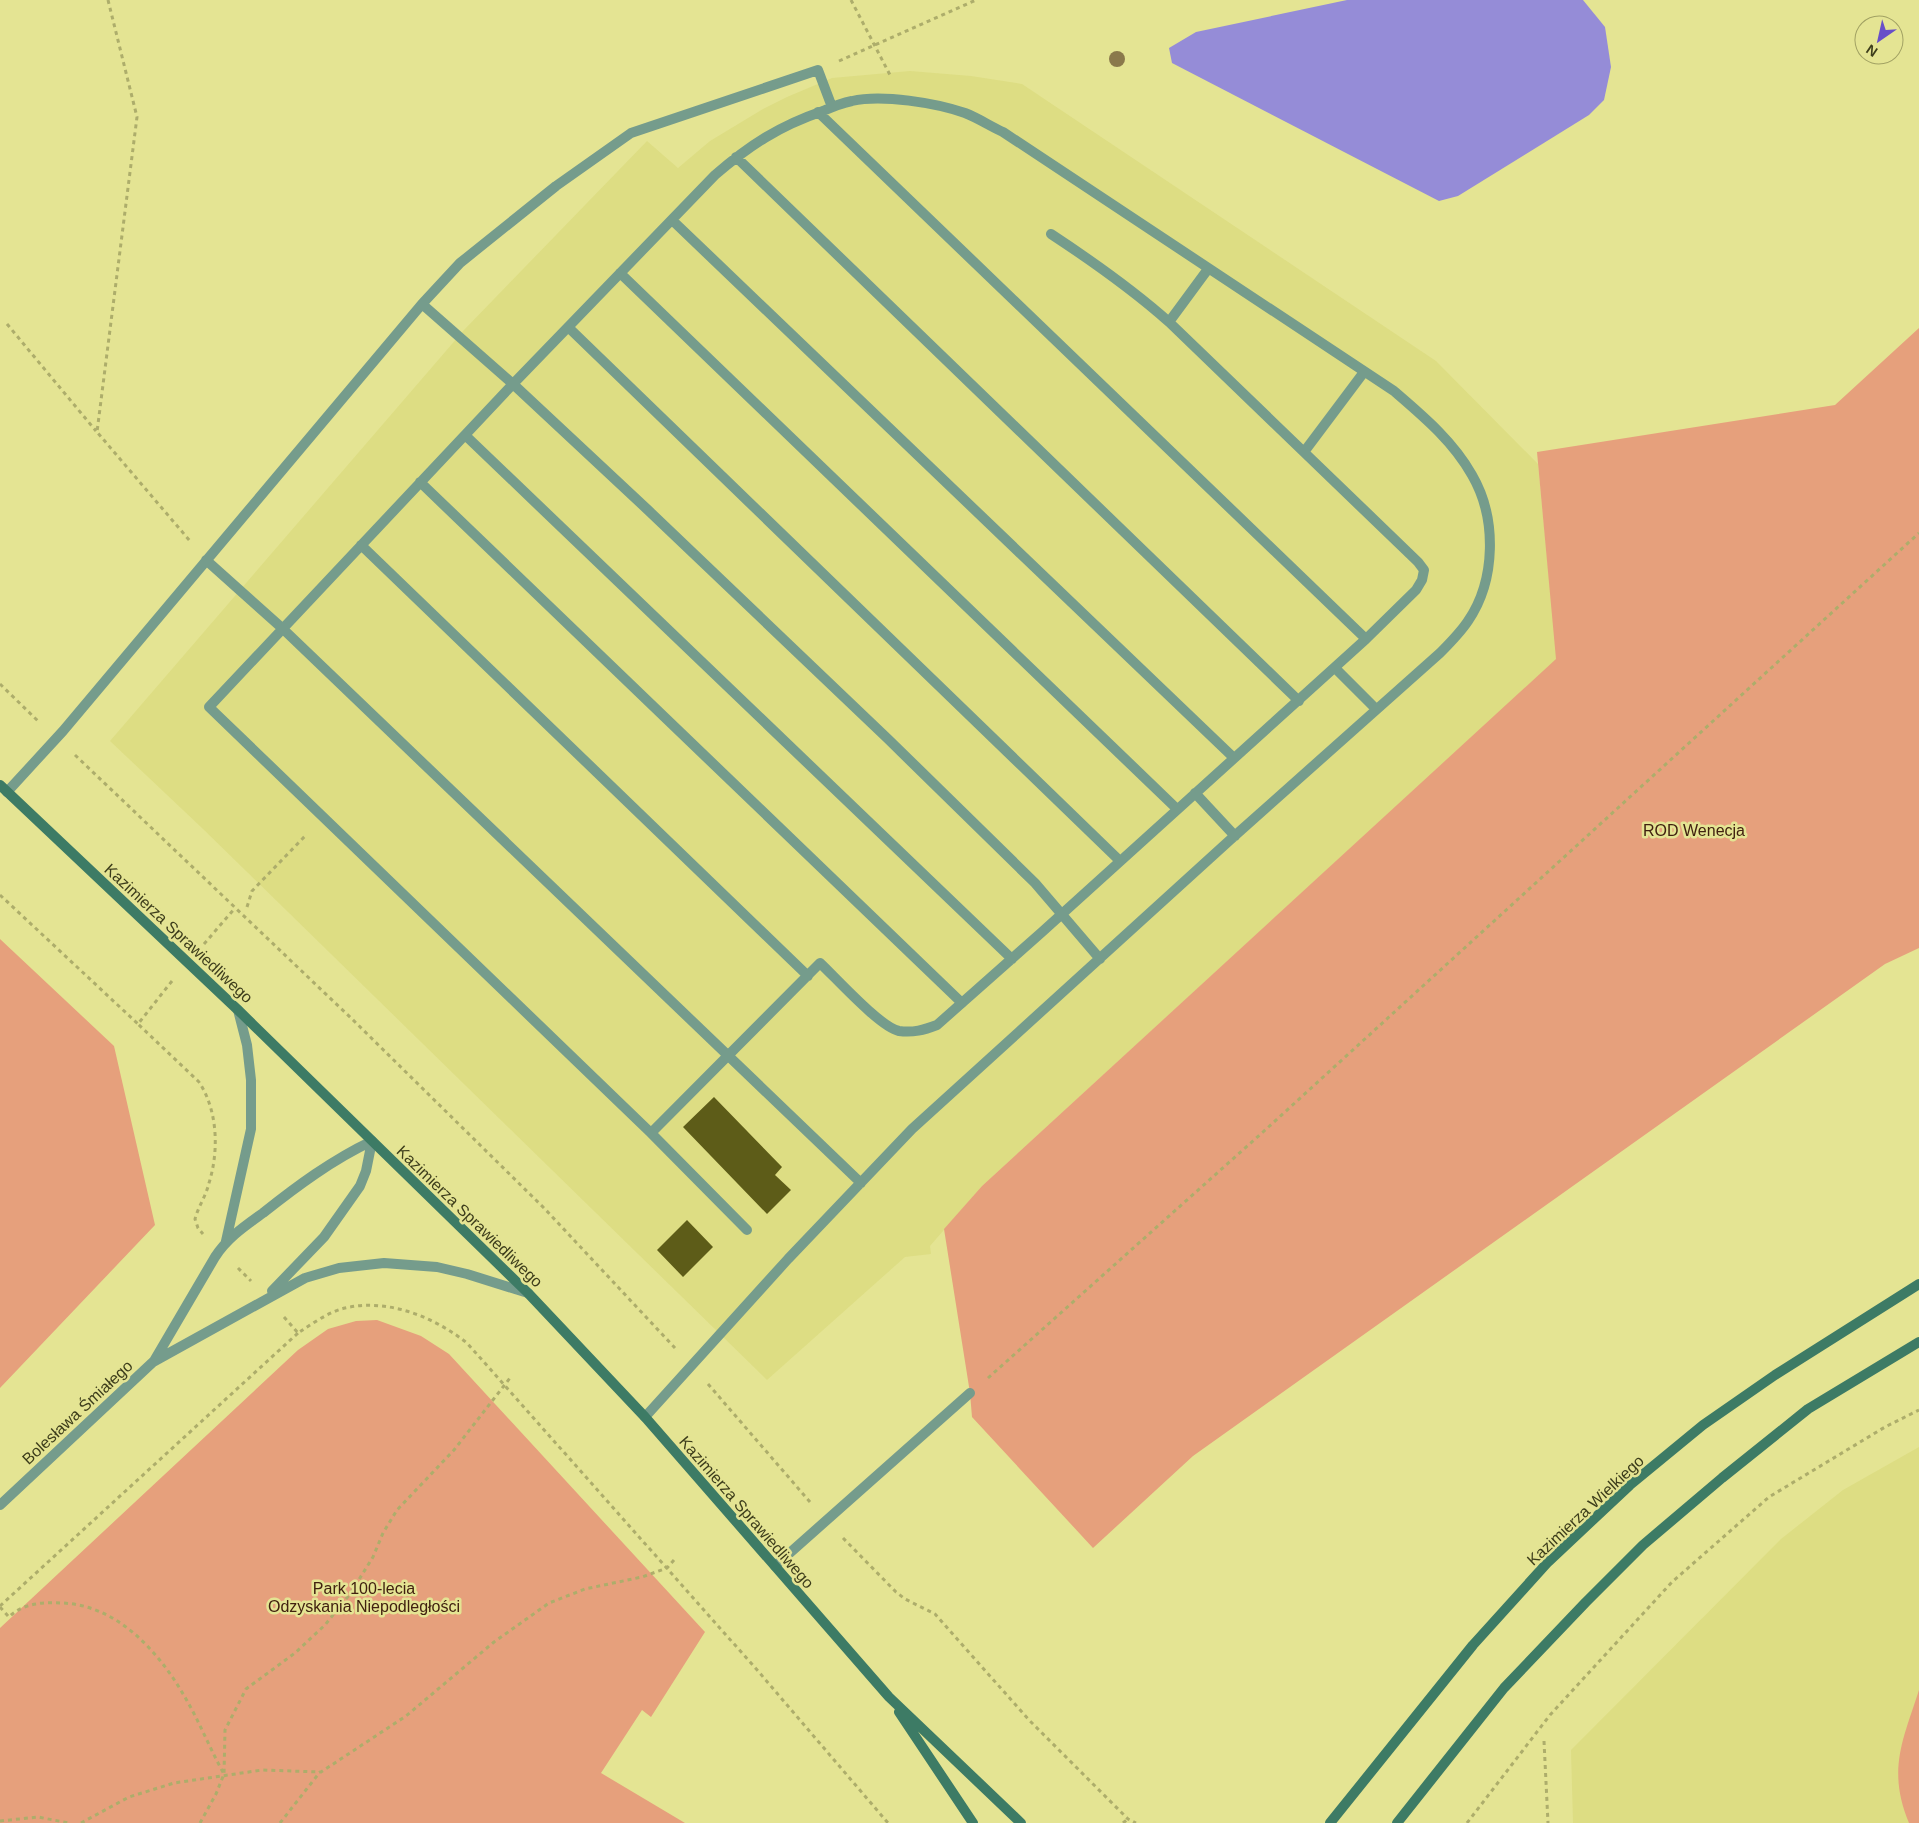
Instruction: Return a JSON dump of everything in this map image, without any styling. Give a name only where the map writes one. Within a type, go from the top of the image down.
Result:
[{"type":"street","points":[[4,788],[56,738],[422,304],[460,263],[556,186],[631,133],[818,70],[832,107]]},
{"type":"street","points":[[645,1417],[788,1259],[912,1129],[1440,653],[1468,621],[1485,583],[1489,559],[1490,533],[1484,503],[1473,476],[1456,450],[1422,414],[1394,391],[1002,132],[966,114],[932,105],[892,100],[852,100],[772,132],[736,157],[715,175],[513,384],[209,707],[747,1230]]},
{"type":"street","points":[[818,112],[1366,639]]},
{"type":"street","points":[[736,157],[1299,701]]},
{"type":"street","points":[[672,220],[1234,758]]},
{"type":"street","points":[[650,1134],[820,963],[881,1021],[898,1031],[918,1032],[937,1025],[1335,668],[1416,590],[1422,580],[1424,570],[1418,562],[1170,322],[1111,274],[1051,234]]},
{"type":"street","points":[[1170,322],[1208,269]]},
{"type":"street","points":[[620,273],[1177,809]]},
{"type":"street","points":[[422,304],[513,384],[888,739],[1035,884],[1100,959]]},
{"type":"street","points":[[568,327],[1120,861]]},
{"type":"street","points":[[1304,452],[1364,372]]},
{"type":"street","points":[[465,435],[1012,959]]},
{"type":"street","points":[[420,482],[962,1003]]},
{"type":"street","points":[[361,545],[808,976]]},
{"type":"street","points":[[206,560],[282,628],[861,1183]]},
{"type":"street","points":[[1335,668],[1376,709]]},
{"type":"street","name":"Kazimierza Sprawiedliwego","points":[[4,788],[238,1010],[528,1293],[645,1417],[889,1697],[1021,1823]]},
{"type":"street","points":[[1195,793],[1235,836]]},
{"type":"street","name":"Bolesława Śmiałego","points":[[226,1241],[251,1129],[251,1080],[247,1045],[238,1010]]},
{"type":"street","name":"Bolesława Śmiałego","points":[[153,1362],[226,1241],[305,1180],[350,1151],[372,1141]]},
{"type":"street","name":"Bolesława Śmiałego","points":[[266,1298],[324,1237],[360,1186],[366,1171],[372,1141]]},
{"type":"street","name":"Bolesława Śmiałego","points":[[0,1505],[153,1362],[305,1278],[339,1268],[384,1263],[437,1267],[467,1274],[528,1293]]},
{"type":"street","name":"Kazimierza Wielkiego","points":[[1330,1823],[1473,1645],[1548,1562],[1630,1485],[1703,1425],[1775,1375],[1919,1284]]},
{"type":"street","points":[[1397,1823],[1504,1688],[1643,1545],[1808,1409],[1919,1342]]},
{"type":"street","points":[[775,1566],[970,1394]]},
{"type":"street","name":"Kazimierza Sprawiedliwego","points":[[889,1697],[973,1823]]},
{"type":"path","points":[[97,432],[137,116],[108,0]]},
{"type":"path","points":[[851,0],[890,74],[892,100]]},
{"type":"path","points":[[818,70],[976,0]]},
{"type":"path","points":[[7,324],[206,560]]},
{"type":"path","points":[[970,1394],[1263,1132],[1919,532]]},
{"type":"path","points":[[0,684],[243,916]]},
{"type":"path","points":[[247,907],[252,891],[323,817]]},
{"type":"path","points":[[0,895],[138,1024]]},
{"type":"path","points":[[224,1774],[186,1700],[166,1668],[153,1651],[120,1623],[96,1609],[72,1603],[47,1602],[29,1605],[16,1611],[9,1617],[0,1607],[298,1333]]},
{"type":"path","points":[[200,1823],[216,1794],[224,1774],[225,1730],[246,1689],[295,1653],[325,1626],[354,1587],[373,1557],[383,1534],[397,1510],[454,1450],[510,1378]]},
{"type":"path","points":[[1467,1823],[1550,1714],[1672,1582],[1769,1497],[1885,1427],[1919,1410]]},
{"type":"path","points":[[280,1823],[321,1772],[406,1716],[494,1642],[549,1603],[585,1589],[642,1577],[667,1568],[674,1560]]},
{"type":"path","points":[[700,1605],[888,1823]]},
{"type":"path","points":[[1544,1741],[1548,1823]]},
{"type":"path","points":[[81,1823],[129,1797],[174,1783],[224,1774],[262,1770],[321,1772]]},
{"type":"path","points":[[0,1821],[38,1817],[69,1823]]},
{"type":"path","points":[[1123,1823],[1128,1819],[1136,1823]]},
{"type":"shaded area","points":[[1347,0],[1583,0],[1605,27],[1611,67],[1604,100],[1589,115],[1458,196],[1439,201],[1172,63],[1169,48],[1196,32]]},
{"type":"shaded area","points":[[910,71],[971,76],[1022,84],[1436,361],[1538,464],[1557,659],[982,1186],[930,1246],[931,1254],[905,1257],[767,1380],[202,828],[110,741],[464,330],[647,141],[678,168],[710,141],[763,109],[832,78]]},
{"type":"shaded area","points":[[1919,1447],[1919,1823],[1573,1823],[1571,1750],[1781,1539],[1843,1490]]},
{"type":"green space","name":"ROD Wenecja","points":[[1919,328],[1919,948],[1885,964],[1193,1456],[1093,1548],[972,1417],[970,1393],[944,1229],[982,1186],[1556,659],[1537,452],[1835,405]]},
{"type":"green space","points":[[0,939],[114,1046],[155,1225],[0,1388]]},
{"type":"green space","name":"Park 100-lecia Odzyskania Niepodległości","points":[[377,1320],[421,1336],[449,1354],[705,1632],[651,1717],[642,1710],[601,1773],[685,1823],[0,1823],[0,1628],[298,1350],[328,1329],[356,1321]]},
{"type":"green space","points":[[1919,1690],[1919,1823],[1909,1823],[1902,1804],[1898,1771],[1903,1740]]},
{"type":"building","points":[[714,1097],[782,1167],[775,1175],[791,1190],[767,1214],[683,1127]]},
{"type":"building","points":[[687,1220],[713,1247],[683,1277],[657,1250]]}]
